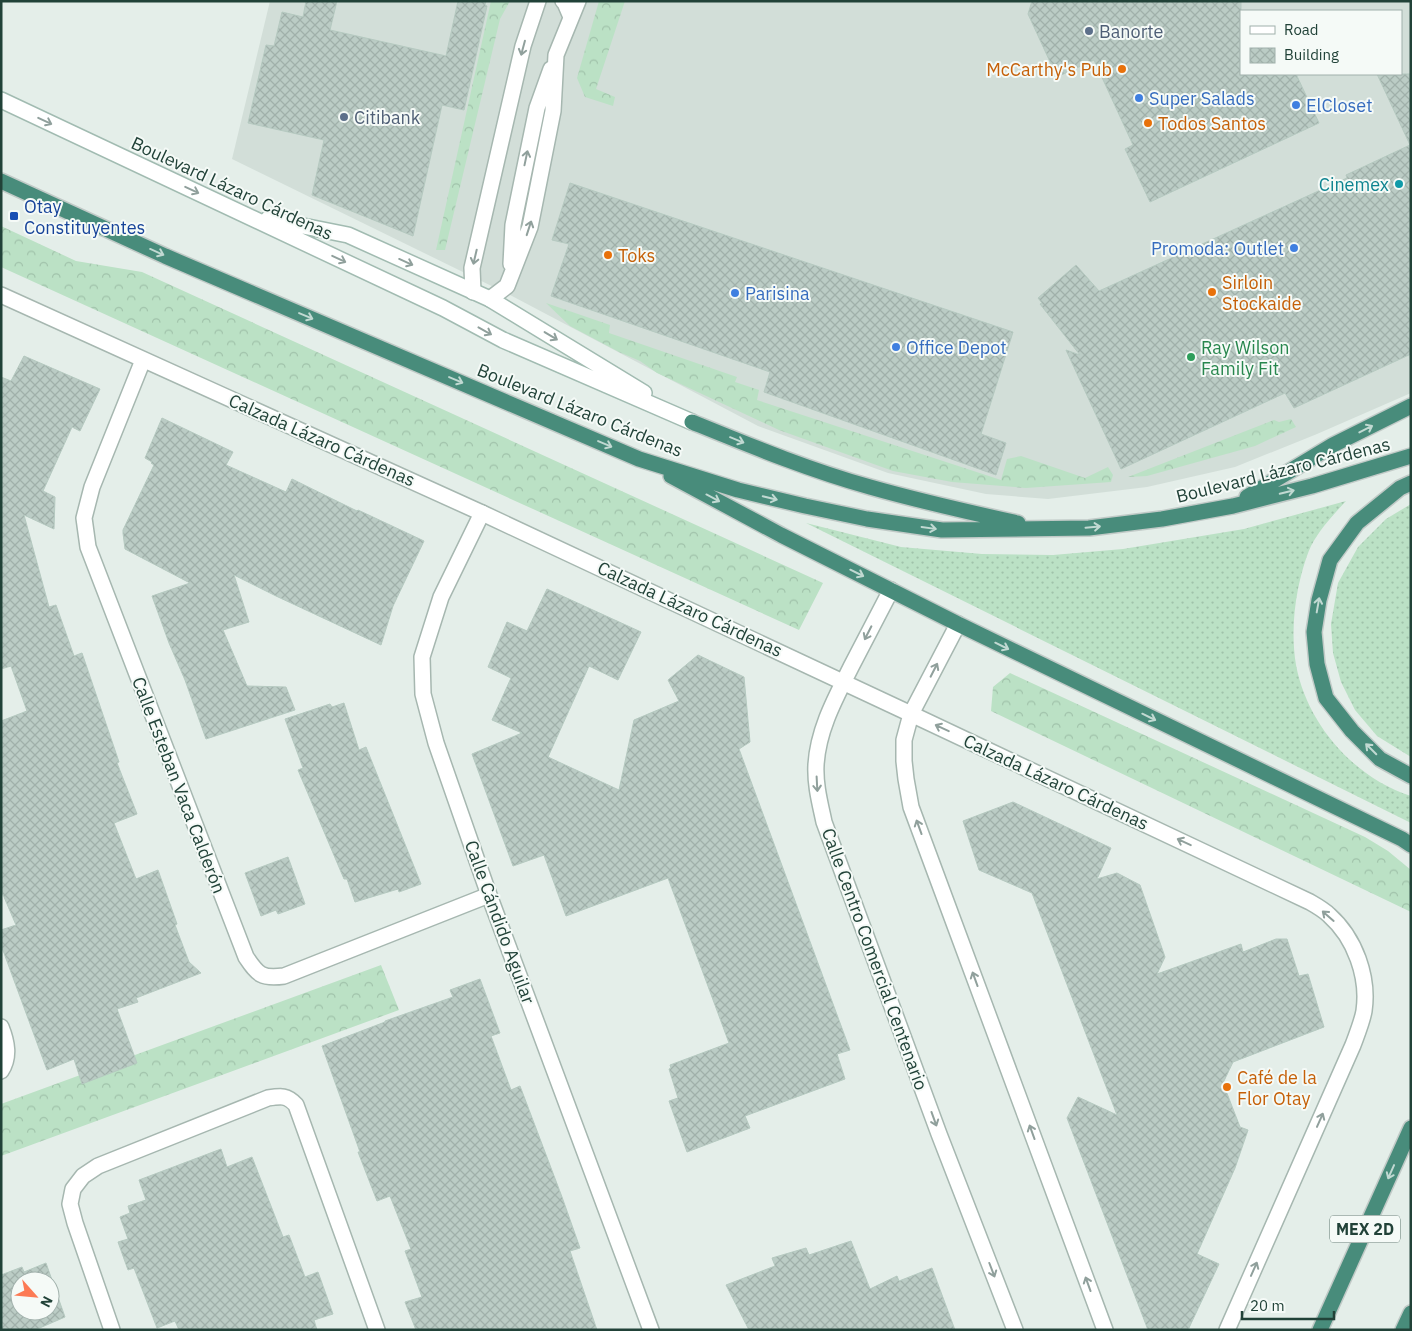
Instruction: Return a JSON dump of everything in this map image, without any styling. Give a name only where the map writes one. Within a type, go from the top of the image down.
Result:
[{"type":"highway","name":"Boulevard Lázaro Cárdenas","points":[[1,181],[166,256],[639,458],[738,490],[867,519],[942,530],[1089,528],[1162,519],[1233,506],[1312,486],[1411,456]]},
{"type":"highway","points":[[1233,506],[1333,445],[1411,406]]},
{"type":"highway","points":[[692,422],[782,458],[869,487],[949,508],[1044,528]]},
{"type":"highway","points":[[1363,470],[1411,448]]},
{"type":"highway","points":[[639,458],[781,535],[958,624],[1411,845]]},
{"type":"highway","points":[[1411,483],[1400,488],[1357,523],[1330,560],[1319,600],[1314,632],[1316,664],[1326,698],[1352,731],[1380,759],[1411,776]]},
{"type":"highway","name":"MEX 2D","points":[[1320,1330],[1411,1128]]},
{"type":"highway","points":[[1403,1330],[1411,1313]]},
{"type":"street","points":[[563,1],[571,16]]},
{"type":"street","points":[[490,300],[507,286],[530,227],[553,112],[556,56],[578,1]]},
{"type":"street","points":[[473,292],[472,268],[523,46],[538,4]]},
{"type":"street","name":"Boulevard Lázaro Cárdenas","points":[[1,100],[443,308],[503,340],[692,422]]},
{"type":"street","points":[[243,214],[348,236],[473,292],[490,300],[692,422]]},
{"type":"street","name":"Calzada Lázaro Cárdenas","points":[[1,295],[482,513],[844,681],[1310,902],[1329,915],[1344,931],[1357,954],[1364,984],[1364,1012],[1353,1045],[1227,1330]]},
{"type":"street","name":"Calle Esteban Vaca Calderón","points":[[143,360],[92,487],[84,518],[88,547],[246,957],[256,972],[271,978],[284,976],[489,895]]},
{"type":"street","name":"Calle Cándido Aguilar","points":[[482,513],[440,597],[422,657],[423,694],[436,743],[489,895],[651,1330]]},
{"type":"street","name":"Calle Centro Comercial Centenario","points":[[891,590],[831,707],[821,732],[816,765],[817,793],[824,822],[939,1134],[1015,1330]]},
{"type":"street","points":[[958,624],[911,714],[904,740],[904,761],[911,807],[1105,1330]]},
{"type":"street","points":[[1,1027],[6,1038],[7,1057],[1,1072]]},
{"type":"street","points":[[112,1330],[75,1223],[70,1204],[72,1189],[82,1176],[98,1166],[268,1098],[280,1096],[290,1098],[296,1105],[377,1330]]},
{"type":"shaded area","points":[[270,1],[1411,1],[1411,393],[1235,467],[1147,487],[1048,499],[986,494],[888,473],[758,426],[512,296],[232,159]]},
{"type":"green space","points":[[491,1],[510,1],[500,19],[445,250],[436,250]]},
{"type":"green space","points":[[599,1],[625,1],[596,89],[615,97],[613,106],[585,97],[577,78]]},
{"type":"green space","points":[[1,226],[76,261],[142,272],[823,583],[799,630],[1,267]]},
{"type":"green space","points":[[546,303],[610,325],[609,333],[737,377],[735,382],[759,390],[757,400],[1001,480],[1007,459],[1021,456],[1085,478],[1108,467],[1113,475],[1111,482],[1026,488],[952,482],[893,471],[779,430],[657,373],[640,361],[570,326]]},
{"type":"green space","points":[[1291,419],[1296,427],[1255,446],[1147,476],[1128,477],[1274,420],[1279,422]]},
{"type":"green space","points":[[1346,501],[1318,534],[1305,562],[1298,589],[1294,618],[1296,665],[1302,687],[1322,728],[1352,762],[1390,788],[1411,796],[1411,823],[806,523],[901,547],[982,554],[1053,555],[1123,549],[1244,529]]},
{"type":"green space","points":[[1411,504],[1411,757],[1377,736],[1355,710],[1341,682],[1333,653],[1331,624],[1338,583],[1358,547],[1386,519]]},
{"type":"green space","points":[[1010,673],[1365,837],[1388,851],[1411,870],[1411,912],[991,711],[993,687]]},
{"type":"green space","points":[[381,965],[399,1010],[1,1156],[1,1104]]},
{"type":"building","name":"Citibank","points":[[306,1],[337,1],[330,30],[446,56],[458,1],[486,1],[485,5],[487,6],[464,110],[442,105],[413,236],[312,195],[324,140],[248,123],[266,45],[274,46],[282,12],[303,17]]},
{"type":"building","points":[[1032,1],[1241,1],[1240,75],[1296,75],[1319,123],[1150,202],[1125,149],[1133,145],[1094,60],[1057,77],[1028,14]]},
{"type":"building","points":[[1411,74],[1411,354],[1294,408],[1285,393],[1121,469],[1066,350],[1080,355],[1040,304],[1042,303],[1038,298],[1076,265],[1099,291],[1347,178],[1346,175],[1410,145],[1377,75]]},
{"type":"building","points":[[570,183],[1013,332],[981,434],[1006,443],[996,475],[764,392],[770,372],[551,296],[569,244],[552,240]]},
{"type":"building","points":[[24,356],[100,389],[80,431],[72,427],[43,491],[55,497],[54,529],[24,515],[49,607],[56,605],[74,656],[82,653],[119,762],[117,763],[137,814],[114,823],[136,879],[158,870],[189,962],[201,973],[136,998],[138,1002],[117,1009],[137,1063],[82,1084],[74,1059],[47,1070],[1,945],[1,930],[16,925],[1,890],[1,721],[27,711],[11,666],[1,669],[1,377],[11,381]]},
{"type":"building","points":[[162,418],[233,452],[226,465],[286,492],[292,479],[424,541],[393,606],[381,645],[234,575],[249,622],[223,630],[247,686],[286,687],[295,710],[206,739],[152,596],[190,583],[125,549],[123,530],[154,465],[145,458]]},
{"type":"building","points":[[547,589],[641,632],[618,680],[589,666],[548,757],[619,790],[634,720],[679,701],[668,680],[698,655],[744,677],[750,742],[739,749],[850,1050],[837,1054],[845,1079],[745,1116],[750,1128],[687,1152],[669,1101],[678,1098],[669,1069],[671,1068],[670,1065],[729,1043],[668,878],[566,916],[544,855],[513,866],[472,754],[522,733],[492,720],[511,678],[488,667],[507,622],[527,631]]},
{"type":"building","points":[[344,703],[359,750],[366,747],[421,884],[399,892],[398,889],[355,902],[347,879],[344,879],[298,770],[303,768],[285,719],[330,704],[332,707]]},
{"type":"building","points":[[1013,802],[1111,848],[1097,879],[1117,873],[1140,885],[1165,957],[1157,974],[1241,944],[1243,952],[1276,939],[1287,939],[1299,976],[1308,974],[1324,1027],[1233,1062],[1223,1083],[1240,1127],[1248,1130],[1235,1168],[1197,1254],[1219,1264],[1188,1330],[1148,1330],[1067,1118],[1078,1097],[1117,1115],[1032,893],[979,870],[963,821]]},
{"type":"building","points":[[288,857],[305,904],[278,914],[276,910],[261,916],[245,873]]},
{"type":"building","points":[[480,979],[500,1033],[491,1036],[511,1090],[520,1086],[580,1248],[570,1251],[597,1330],[416,1330],[405,1302],[422,1297],[405,1251],[411,1249],[390,1196],[377,1201],[358,1152],[360,1152],[322,1046],[453,997],[450,990]]},
{"type":"building","points":[[221,1149],[227,1167],[252,1157],[283,1237],[289,1235],[305,1277],[318,1272],[333,1314],[314,1320],[317,1330],[179,1330],[175,1321],[157,1328],[134,1268],[128,1270],[118,1242],[128,1239],[120,1217],[130,1213],[128,1206],[146,1200],[139,1180]]},
{"type":"building","points":[[851,1241],[870,1289],[897,1276],[899,1281],[932,1268],[955,1330],[749,1330],[726,1285],[775,1266],[772,1258],[806,1248],[809,1255]]},
{"type":"building","points":[[46,1263],[49,1271],[26,1271]]},
{"type":"building","points":[[22,1267],[24,1271],[12,1271]]},
{"type":"building","points":[[10,1272],[10,1321],[56,1321],[35,1330],[1,1330],[1,1275]]},
{"type":"building","points":[[60,1303],[65,1317],[60,1319]]},
{"type":"place","name":"Banorte","points":[[1089,31]]},
{"type":"place","name":"McCarthy's Pub","points":[[1122,69]]},
{"type":"place","name":"Super Salads","points":[[1139,98]]},
{"type":"place","name":"ElCloset","points":[[1296,105]]},
{"type":"place","name":"Citibank","points":[[344,117]]},
{"type":"place","name":"Todos Santos","points":[[1148,123]]},
{"type":"place","name":"Cinemex","points":[[1399,184]]},
{"type":"place","name":"Otay Constituyentes","points":[[14,216]]},
{"type":"place","name":"Promoda: Outlet","points":[[1294,248]]},
{"type":"place","name":"Toks","points":[[608,255]]},
{"type":"place","name":"Sirloin Stockaide","points":[[1212,292]]},
{"type":"place","name":"Parisina","points":[[735,293]]},
{"type":"place","name":"Office Depot","points":[[896,347]]},
{"type":"place","name":"Ray Wilson Family Fit","points":[[1191,357]]},
{"type":"place","name":"Café de la Flor Otay","points":[[1227,1087]]}]
